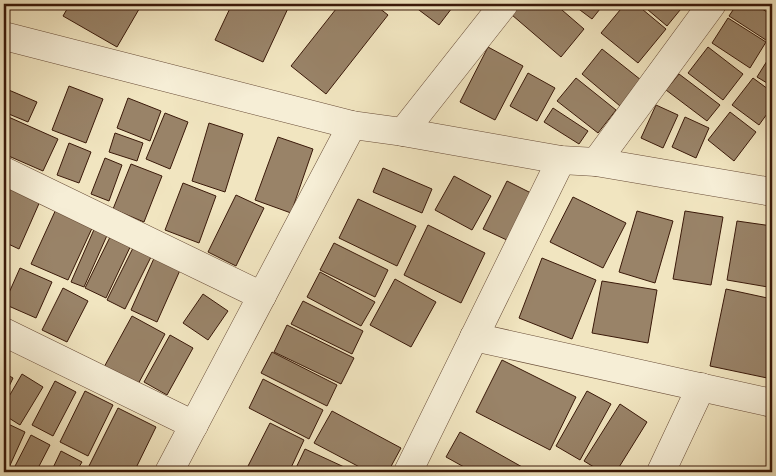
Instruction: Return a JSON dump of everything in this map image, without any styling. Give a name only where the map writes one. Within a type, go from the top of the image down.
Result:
[{"type":"street","points":[[404,132],[504,4]]},
{"type":"street","points":[[596,162],[712,4]]},
{"type":"street","points":[[4,36],[352,125],[404,132],[561,160],[596,162],[768,184]]},
{"type":"street","points":[[169,472],[352,125]]},
{"type":"street","points":[[408,472],[561,160]]},
{"type":"street","points":[[4,171],[262,296]]},
{"type":"street","points":[[4,332],[194,425]]},
{"type":"street","points":[[474,337],[772,403]]},
{"type":"street","points":[[661,472],[701,387]]},
{"type":"building","points":[[70,4],[142,4],[117,47],[63,16]]},
{"type":"building","points":[[232,4],[290,4],[263,62],[215,40]]},
{"type":"building","points":[[340,4],[374,4],[388,15],[326,94],[291,66]]},
{"type":"building","points":[[411,4],[455,4],[439,25]]},
{"type":"building","points":[[522,4],[555,4],[584,29],[561,57],[512,15]]},
{"type":"building","points":[[572,4],[604,4],[592,19]]},
{"type":"building","points":[[625,4],[636,4],[666,29],[638,63],[601,33]]},
{"type":"building","points":[[641,4],[685,4],[667,26]]},
{"type":"building","points":[[737,4],[754,4],[772,15],[772,44],[729,16]]},
{"type":"building","points":[[728,18],[766,42],[750,68],[712,43]]},
{"type":"building","points":[[488,47],[523,66],[495,120],[460,102]]},
{"type":"building","points":[[708,47],[743,74],[723,100],[688,73]]},
{"type":"building","points":[[602,49],[641,80],[620,106],[582,74]]},
{"type":"building","points":[[767,61],[772,64],[772,86],[757,77]]},
{"type":"building","points":[[528,73],[555,88],[537,121],[510,106]]},
{"type":"building","points":[[679,74],[720,105],[707,121],[666,90]]},
{"type":"building","points":[[576,78],[616,110],[598,133],[557,101]]},
{"type":"building","points":[[753,78],[772,92],[772,107],[759,125],[732,105]]},
{"type":"building","points":[[69,86],[103,99],[86,143],[52,130]]},
{"type":"building","points":[[4,88],[37,102],[28,122],[4,112]]},
{"type":"building","points":[[128,98],[161,111],[150,141],[117,128]]},
{"type":"building","points":[[656,105],[678,115],[663,148],[641,138]]},
{"type":"building","points":[[553,108],[588,131],[579,144],[544,122]]},
{"type":"building","points":[[730,112],[756,132],[734,161],[708,140]]},
{"type":"building","points":[[165,113],[188,122],[170,169],[146,159]]},
{"type":"building","points":[[4,115],[58,139],[43,171],[4,154]]},
{"type":"building","points":[[685,117],[709,128],[696,158],[672,147]]},
{"type":"building","points":[[209,123],[243,134],[225,192],[192,181]]},
{"type":"building","points":[[115,133],[143,143],[137,161],[109,152]]},
{"type":"building","points":[[278,137],[313,149],[291,213],[255,200]]},
{"type":"building","points":[[69,143],[91,152],[79,183],[57,175]]},
{"type":"building","points":[[105,158],[122,165],[109,201],[91,194]]},
{"type":"building","points":[[131,164],[162,176],[144,222],[113,209]]},
{"type":"building","points":[[383,168],[432,189],[422,213],[373,192]]},
{"type":"building","points":[[454,176],[491,196],[472,230],[435,210]]},
{"type":"building","points":[[507,181],[531,193],[509,241],[483,229]]},
{"type":"building","points":[[4,183],[41,199],[19,249],[4,242]]},
{"type":"building","points":[[183,183],[216,196],[199,243],[165,230]]},
{"type":"building","points":[[236,195],[264,208],[236,266],[208,252]]},
{"type":"building","points":[[573,197],[626,223],[603,268],[550,242]]},
{"type":"building","points":[[358,199],[416,226],[397,266],[339,238]]},
{"type":"building","points":[[57,207],[94,224],[68,280],[31,264]]},
{"type":"building","points":[[637,211],[673,221],[655,283],[619,272]]},
{"type":"building","points":[[685,211],[723,217],[711,285],[673,279]]},
{"type":"building","points":[[737,221],[772,226],[772,261],[768,287],[727,280]]},
{"type":"building","points":[[96,225],[109,231],[84,287],[71,282]]},
{"type":"building","points":[[428,225],[485,253],[461,303],[404,275]]},
{"type":"building","points":[[113,231],[133,241],[106,298],[85,288]]},
{"type":"building","points":[[334,243],[388,270],[375,297],[320,270]]},
{"type":"building","points":[[135,244],[153,253],[125,309],[107,300]]},
{"type":"building","points":[[155,256],[181,268],[157,322],[131,310]]},
{"type":"building","points":[[542,258],[596,280],[572,339],[519,318]]},
{"type":"building","points":[[20,268],[52,282],[36,318],[4,304]]},
{"type":"building","points":[[320,272],[375,302],[361,326],[307,297]]},
{"type":"building","points":[[395,279],[436,302],[411,347],[370,325]]},
{"type":"building","points":[[602,281],[657,290],[648,343],[592,333]]},
{"type":"building","points":[[63,288],[88,301],[67,342],[42,330]]},
{"type":"building","points":[[726,289],[772,299],[772,379],[710,366]]},
{"type":"building","points":[[203,294],[228,311],[208,340],[183,323]]},
{"type":"building","points":[[303,301],[363,331],[352,354],[291,324]]},
{"type":"building","points":[[132,316],[165,334],[137,386],[103,369]]},
{"type":"building","points":[[287,325],[354,358],[341,384],[274,352]]},
{"type":"building","points":[[170,335],[193,348],[167,395],[144,382]]},
{"type":"building","points":[[272,352],[337,385],[327,406],[261,373]]},
{"type":"building","points":[[502,360],[576,397],[550,450],[476,412]]},
{"type":"building","points":[[4,373],[13,378],[4,397]]},
{"type":"building","points":[[22,374],[43,387],[20,425],[4,415],[4,405]]},
{"type":"building","points":[[263,379],[323,410],[309,439],[249,408]]},
{"type":"building","points":[[55,381],[76,392],[53,436],[32,425]]},
{"type":"building","points":[[85,391],[113,405],[88,456],[60,442]]},
{"type":"building","points":[[587,391],[611,404],[580,460],[556,446]]},
{"type":"building","points":[[620,404],[647,422],[616,472],[602,472],[584,461]]},
{"type":"building","points":[[118,408],[156,427],[134,472],[86,472]]},
{"type":"building","points":[[332,411],[401,448],[388,472],[369,472],[314,443]]},
{"type":"building","points":[[4,422],[25,432],[7,472],[4,472]]},
{"type":"building","points":[[270,423],[304,440],[289,472],[245,472]]},
{"type":"building","points":[[460,432],[531,472],[473,472],[446,457]]},
{"type":"building","points":[[31,435],[50,445],[36,472],[12,472]]},
{"type":"building","points":[[305,449],[355,472],[294,472]]},
{"type":"building","points":[[61,451],[82,462],[76,472],[51,472]]},
{"type":"building","points":[[450,467],[459,472],[448,472]]}]
